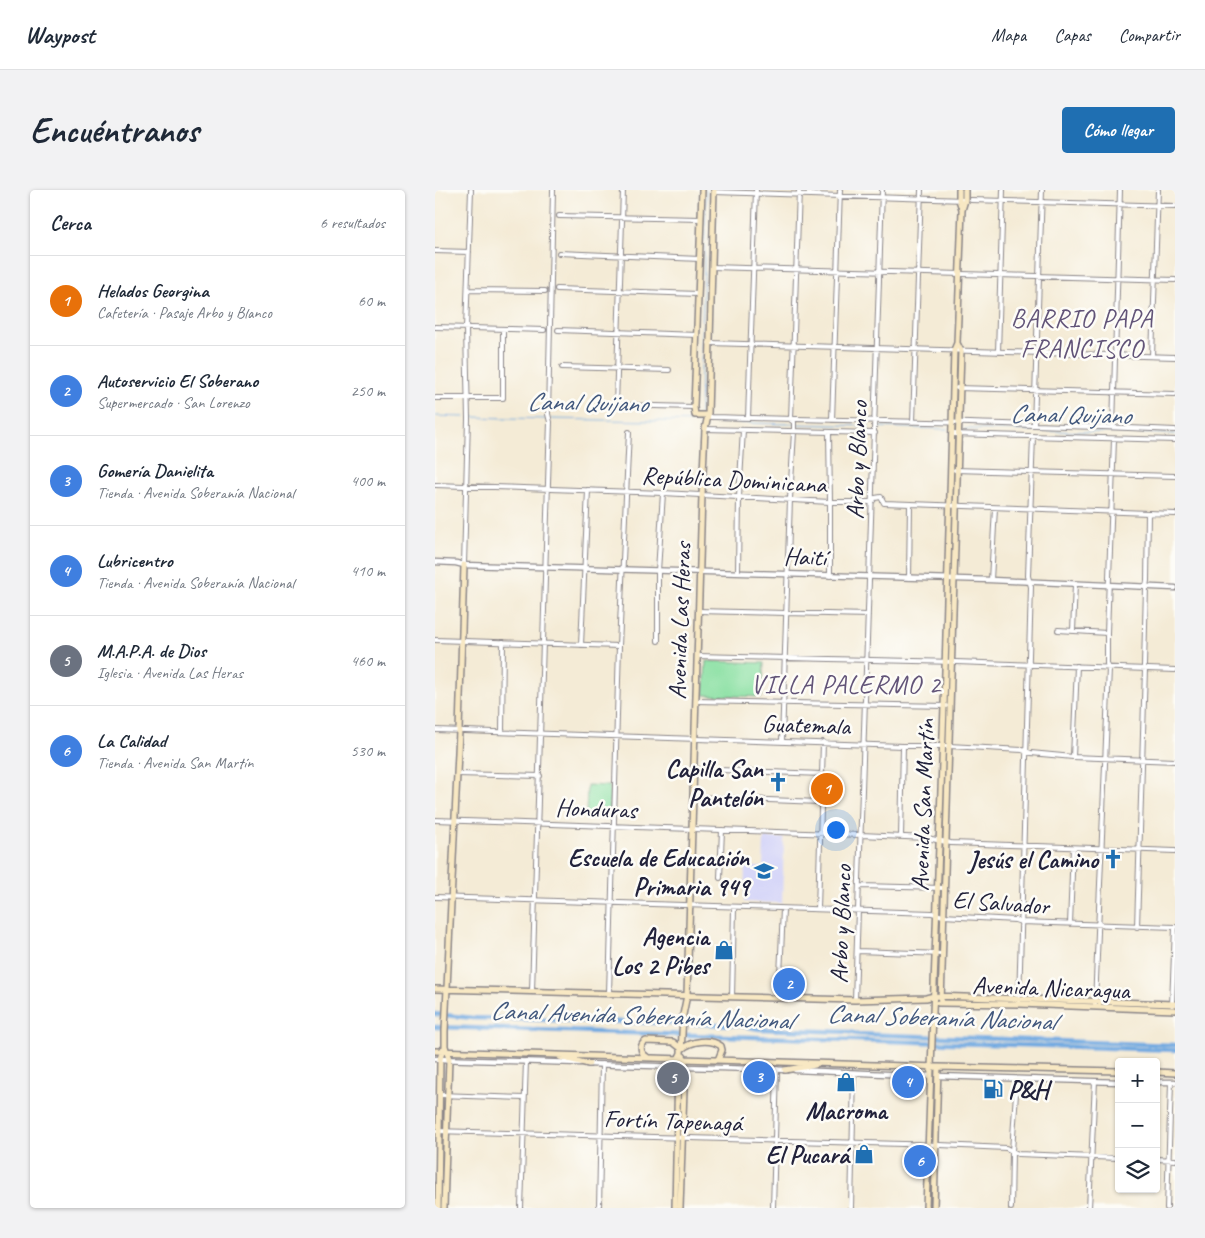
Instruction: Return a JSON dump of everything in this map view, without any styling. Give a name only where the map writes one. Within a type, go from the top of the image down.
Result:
[{"type":"main road","points":[[702,190],[694,407],[695,415],[708,415]]},
{"type":"main road","name":"Avenida San Martín","points":[[959,190],[965,200]]},
{"type":"main road","name":"Avenida San Martín","points":[[934,1208],[931,1048],[942,746],[952,662],[960,388],[957,343],[962,210],[965,190]]},
{"type":"main road","name":"Avenida Las Heras","points":[[675,1208],[684,1067],[682,1055],[683,1015],[687,995],[702,495],[705,428],[708,415],[714,191]]},
{"type":"main road","name":"Avenida San Martín","points":[[941,1003],[949,746],[945,662],[946,580],[953,388],[957,351]]},
{"type":"main road","points":[[439,1208],[448,1095],[449,1059],[445,1050],[445,1031],[459,731],[464,565]]},
{"type":"main road","name":"Avenida Nicaragua","points":[[435,989],[855,1000],[941,996],[1174,1007]]},
{"type":"main road","points":[[926,998],[934,1003]]},
{"type":"main road","name":"Avenida Nicaragua","points":[[934,1003],[1019,1001]]},
{"type":"main road","points":[[648,1058],[641,1053],[643,1043],[646,1041],[673,1042],[682,1055]]},
{"type":"main road","points":[[682,1055],[692,1042],[717,1043],[721,1046],[722,1050],[718,1060]]},
{"type":"main road","points":[[439,1208],[437,1131],[440,1095],[438,1059],[445,1050]]},
{"type":"main road","points":[[435,1051],[648,1058],[682,1055],[718,1060],[1115,1071]]},
{"type":"main road","points":[[549,1054],[589,1064]]},
{"type":"main road","name":"Avenida Las Heras","points":[[680,1208],[678,1066],[682,1055]]},
{"type":"main road","points":[[785,1070],[829,1063]]},
{"type":"main road","name":"Avenida San Martín","points":[[926,1208],[938,1067]]},
{"type":"main road","points":[[1160,1072],[1175,1073]]},
{"type":"main road","points":[[931,1076],[938,1076]]},
{"type":"street","points":[[464,565],[467,398],[466,328],[471,190]]},
{"type":"street","points":[[532,991],[546,568],[553,190]]},
{"type":"street","points":[[623,190],[619,291],[619,369],[616,405],[694,407]]},
{"type":"street","points":[[832,420],[840,190]]},
{"type":"street","name":"Arbo y Blanco","points":[[855,1000],[882,190]]},
{"type":"street","points":[[913,422],[921,190]]},
{"type":"street","points":[[998,352],[1003,190]]},
{"type":"street","points":[[1034,424],[1042,190]]},
{"type":"street","points":[[1113,427],[1120,190]]},
{"type":"street","points":[[1152,356],[1158,190]]},
{"type":"street","points":[[714,191],[798,192],[882,198],[1175,206]]},
{"type":"street","points":[[748,418],[756,192]]},
{"type":"street","points":[[782,741],[794,430],[792,421],[793,346],[798,192]]},
{"type":"street","points":[[559,216],[701,218]]},
{"type":"street","points":[[435,251],[469,252]]},
{"type":"street","points":[[559,252],[700,259]]},
{"type":"street","points":[[712,267],[1175,280]]},
{"type":"street","points":[[557,289],[698,294]]},
{"type":"street","points":[[468,290],[545,291]]},
{"type":"street","points":[[435,327],[544,330]]},
{"type":"street","points":[[435,398],[503,398],[503,329]]},
{"type":"street","points":[[558,330],[697,335]]},
{"type":"street","points":[[709,343],[1175,357]]},
{"type":"street","points":[[562,368],[669,370]]},
{"type":"street","points":[[953,388],[1175,394]]},
{"type":"street","points":[[708,415],[711,417],[792,421],[1034,424],[1175,430]]},
{"type":"street","points":[[705,428],[875,433]]},
{"type":"street","points":[[738,573],[739,497],[743,430]]},
{"type":"street","points":[[609,994],[618,736],[619,646],[629,432]]},
{"type":"street","points":[[829,432],[831,502],[830,576]]},
{"type":"street","points":[[952,434],[1175,440]]},
{"type":"street","points":[[1019,1001],[1031,587],[1028,576],[1033,436]]},
{"type":"street","points":[[1095,1004],[1109,668],[1107,664],[1107,633],[1114,439]]},
{"type":"street","points":[[951,470],[1175,476]]},
{"type":"street","name":"República Dominicana","points":[[435,485],[663,493],[831,502],[872,502],[875,498],[881,498],[884,503],[1175,514]]},
{"type":"street","points":[[581,645],[588,490]]},
{"type":"street","points":[[658,641],[658,571],[663,493]]},
{"type":"street","points":[[909,578],[910,504]]},
{"type":"street","points":[[991,580],[995,508]]},
{"type":"street","points":[[1137,927],[1148,514]]},
{"type":"street","name":"Haití","points":[[435,562],[546,568],[869,576],[1175,588]]},
{"type":"street","points":[[1073,631],[1075,584]]},
{"type":"street","points":[[699,611],[868,615]]},
{"type":"street","points":[[1058,630],[1107,633]]},
{"type":"street","points":[[435,640],[619,646]]},
{"type":"street","points":[[502,732],[503,642]]},
{"type":"street","points":[[697,656],[1175,670]]},
{"type":"street","points":[[1073,757],[1077,666]]},
{"type":"street","points":[[696,701],[865,706],[947,706]]},
{"type":"street","name":"Guatemala","points":[[435,730],[949,746],[1026,751],[1031,754],[1073,757],[1175,761]]},
{"type":"street","points":[[818,909],[823,742]]},
{"type":"street","points":[[901,837],[903,746]]},
{"type":"street","points":[[694,769],[822,774]]},
{"type":"street","points":[[457,774],[540,776]]},
{"type":"street","points":[[693,797],[820,802]]},
{"type":"street","name":"Honduras","points":[[435,820],[861,835],[939,840],[947,843],[1175,850]]},
{"type":"street","points":[[721,878],[722,830]]},
{"type":"street","points":[[1070,924],[1073,848]]},
{"type":"street","points":[[859,886],[944,888]]},
{"type":"street","name":"El Salvador","points":[[435,897],[734,908],[818,909],[937,914],[1021,922],[1099,926],[1175,927]]},
{"type":"street","points":[[732,997],[734,908]]},
{"type":"street","points":[[779,998],[783,909]]},
{"type":"street","points":[[1174,1007],[1175,927]]},
{"type":"street","points":[[857,951],[943,954]]},
{"type":"street","points":[[438,1059],[777,1069],[931,1076]]},
{"type":"street","points":[[521,1208],[526,1061]]},
{"type":"street","points":[[599,1208],[602,1064]]},
{"type":"street","points":[[773,1208],[777,1069]]},
{"type":"street","points":[[851,1208],[854,1073]]},
{"type":"street","points":[[938,1076],[1115,1082]]},
{"type":"street","points":[[1011,1208],[1012,1151],[1017,1079]]},
{"type":"street","points":[[1089,1208],[1095,1081]]},
{"type":"street","points":[[1160,1082],[1173,1082],[1167,1208]]},
{"type":"street","points":[[440,1095],[524,1098]]},
{"type":"street","name":"Fortín Tapenagá","points":[[437,1131],[932,1145],[1006,1148],[1018,1154],[1115,1158]]},
{"type":"street","points":[[1160,1159],[1175,1160]]},
{"type":"shaded area","name":"Escuela de Educación Primaria 949","points":[[764,838],[784,838],[782,903],[744,902],[745,867],[763,867]]},
{"type":"green space","points":[[706,661],[764,663],[762,697],[704,695]]},
{"type":"green space","points":[[587,785],[610,786],[609,818],[586,818]]},
{"type":"waterway","points":[[700,414],[706,190]]},
{"type":"waterway","name":"Canal Quijano","points":[[435,416],[465,417]]},
{"type":"waterway","name":"Canal Quijano","points":[[471,417],[547,419]]},
{"type":"waterway","name":"Canal Quijano","points":[[551,419],[703,422]]},
{"type":"waterway","name":"Canal Quijano","points":[[710,422],[869,426]]},
{"type":"waterway","name":"Canal Quijano","points":[[879,427],[947,429]]},
{"type":"waterway","name":"Canal Quijano","points":[[965,429],[1175,434]]},
{"type":"waterway","name":"Canal Soberanía Nacional","points":[[435,1014],[473,1018],[738,1025],[759,1029],[849,1032],[857,1034],[1175,1045]]},
{"type":"waterway","name":"Canal Avenida Soberanía Nacional","points":[[435,1027],[1175,1050]]},
{"type":"place","name":"Capilla San Pantelón","points":[[778,782]]},
{"type":"place","name":"Helados Georgina","points":[[827,789]]},
{"type":"place","name":"Jesús el Camino","points":[[1113,859]]},
{"type":"place","name":"Escuela de Educación Primaria 949","points":[[764,871]]},
{"type":"place","name":"Agencia Los 2 Pibes","points":[[724,950]]},
{"type":"place","name":"Autoservicio El Soberano","points":[[789,984]]},
{"type":"place","name":"Gomería Danielita","points":[[759,1077]]},
{"type":"place","name":"M.A.P.A. de Dios","points":[[673,1078]]},
{"type":"place","name":"Macroma","points":[[846,1082]]},
{"type":"place","name":"Lubricentro","points":[[908,1082]]},
{"type":"place","name":"P&H","points":[[993,1089]]},
{"type":"place","name":"El Pucará","points":[[864,1154]]},
{"type":"place","name":"La Calidad","points":[[920,1161]]},
{"type":"district","name":"BARRIO PAPA FRANCISCO","points":[[1082,333]]},
{"type":"district","name":"VILLA PALERMO 2","points":[[846,684]]}]
